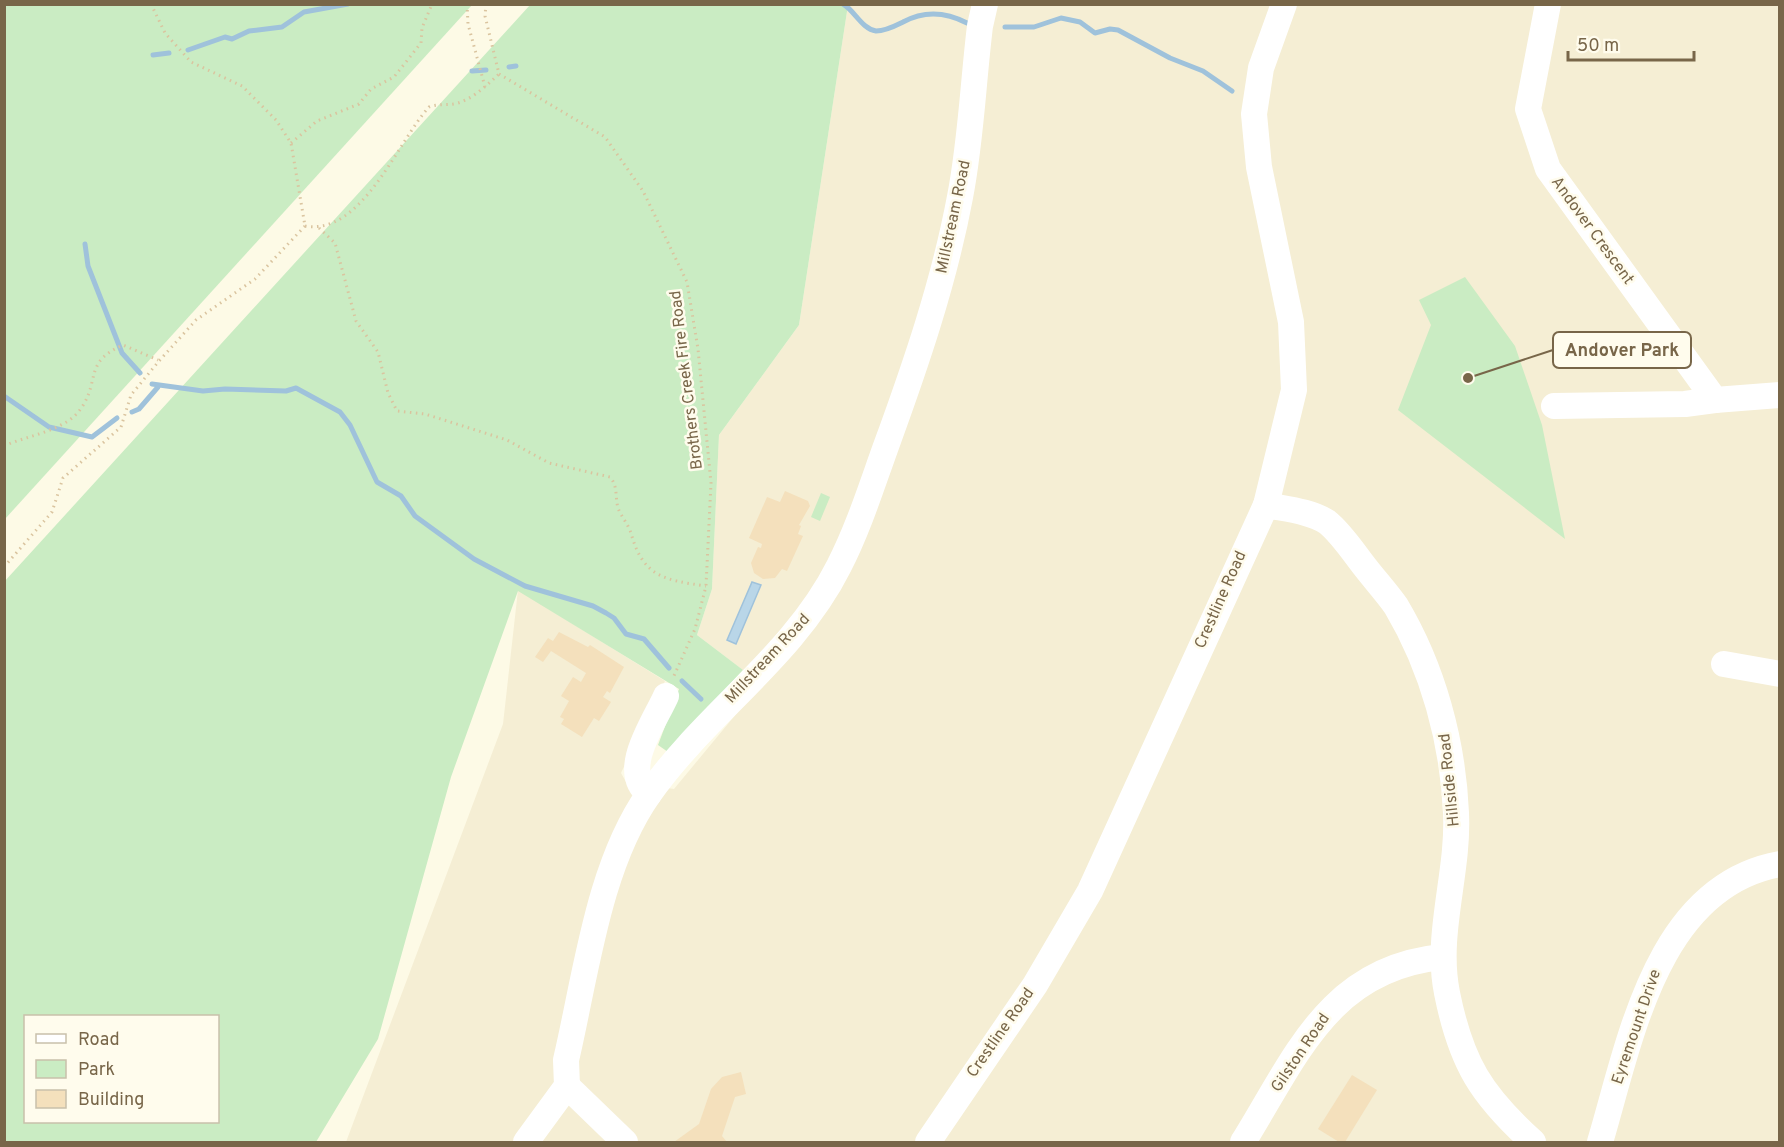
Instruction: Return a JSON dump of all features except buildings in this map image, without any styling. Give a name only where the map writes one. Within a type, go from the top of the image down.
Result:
[{"type":"street","name":"Millstream Road","points":[[567,1086],[566,1060],[600,909],[623,838],[649,794],[704,727],[799,627],[840,565],[897,416],[944,269],[960,196],[980,26],[985,4]]},
{"type":"street","name":"Crestline Road","points":[[928,1143],[978,1065],[1035,985],[1090,891],[1266,505],[1294,390],[1291,322],[1258,167],[1254,114],[1261,68],[1284,4]]},
{"type":"street","name":"Andover Crescent","points":[[1548,4],[1528,109],[1548,169],[1715,400]]},
{"type":"street","points":[[1554,406],[1685,404],[1779,395]]},
{"type":"street","name":"Hillside Road","points":[[1266,505],[1301,512],[1327,522],[1354,552],[1395,605],[1421,657],[1449,741],[1456,814],[1454,880],[1442,957],[1450,1005],[1463,1051],[1477,1082],[1499,1111],[1533,1143]]},
{"type":"street","points":[[1724,664],[1779,674]]},
{"type":"street","points":[[649,794],[639,784],[635,767],[666,696]]},
{"type":"street","name":"Eyremount Drive","points":[[1600,1143],[1639,1013],[1660,960],[1686,920],[1730,881],[1779,864]]},
{"type":"street","name":"Gilston Road","points":[[1243,1143],[1318,1021],[1349,991],[1381,971],[1420,959],[1442,957]]},
{"type":"street","points":[[526,1143],[567,1086],[626,1143]]},
{"type":"path","points":[[151,4],[177,49],[202,69],[242,86],[254,94],[276,120],[291,143],[304,226]]},
{"type":"path","points":[[291,143],[317,121],[359,104],[371,89],[394,77],[421,44],[422,28],[432,4]]},
{"type":"path","points":[[467,4],[468,24],[485,87]]},
{"type":"path","points":[[304,226],[319,228],[337,220],[378,182],[429,107],[457,104],[485,87],[499,74],[485,16],[486,4]]},
{"type":"path","name":"Brothers Creek Fire Road","points":[[499,74],[605,137],[643,191],[687,282],[698,349],[711,483],[706,586],[695,629],[666,696]]},
{"type":"path","points":[[4,567],[52,512],[63,478],[121,427],[131,395],[159,361],[196,320],[255,279],[304,226]]},
{"type":"path","points":[[319,228],[335,243],[356,321],[378,352],[388,393],[397,411],[425,414],[507,440],[549,463],[610,477],[616,488],[618,507],[630,531],[633,545],[647,567],[667,580],[706,586]]},
{"type":"path","points":[[4,446],[61,424],[82,408],[96,366],[113,350],[123,345],[159,361]]},
{"type":"shaded area","points":[[848,5],[1779,5],[1779,1142],[346,1142],[503,724],[518,590],[665,681],[621,773],[626,782],[674,789],[761,684],[697,635],[712,589],[719,435],[799,325]]},
{"type":"green space","points":[[4,5],[472,5],[5,519]]},
{"type":"green space","points":[[530,5],[848,5],[799,325],[719,435],[712,589],[697,635],[743,670],[668,752],[658,745],[679,689],[518,591],[451,777],[378,1039],[316,1142],[5,1142],[4,582]]},
{"type":"green space","points":[[1465,277],[1515,346],[1542,425],[1565,539],[1398,410],[1431,325],[1419,300]]},
{"type":"green space","points":[[821,493],[830,497],[820,521],[811,517]]},
{"type":"water","points":[[752,582],[761,585],[736,644],[727,640]]},
{"type":"waterway","points":[[188,50],[225,37],[232,39],[249,31],[282,27],[304,12],[348,4]]},
{"type":"waterway","points":[[843,4],[867,27],[876,31],[927,14],[943,15],[967,23]]},
{"type":"waterway","points":[[1005,27],[1034,27],[1061,18],[1080,22],[1095,33],[1110,29],[1118,30],[1170,58],[1203,71],[1232,91]]},
{"type":"waterway","points":[[153,55],[169,53]]},
{"type":"waterway","points":[[509,67],[516,66]]},
{"type":"waterway","points":[[472,71],[486,70]]},
{"type":"waterway","points":[[85,244],[88,266],[122,353],[140,373]]},
{"type":"waterway","points":[[152,384],[203,391],[225,389],[286,391],[296,388],[340,412],[350,425],[377,482],[401,496],[415,516],[474,559],[525,586],[593,606],[606,613],[614,618],[626,634],[644,639],[669,668]]},
{"type":"waterway","points":[[132,412],[139,409],[158,387]]},
{"type":"waterway","points":[[4,396],[49,427],[92,437],[117,418]]},
{"type":"waterway","points":[[682,681],[701,699]]},
{"type":"place","name":"Andover Park","points":[[1468,378]]}]
